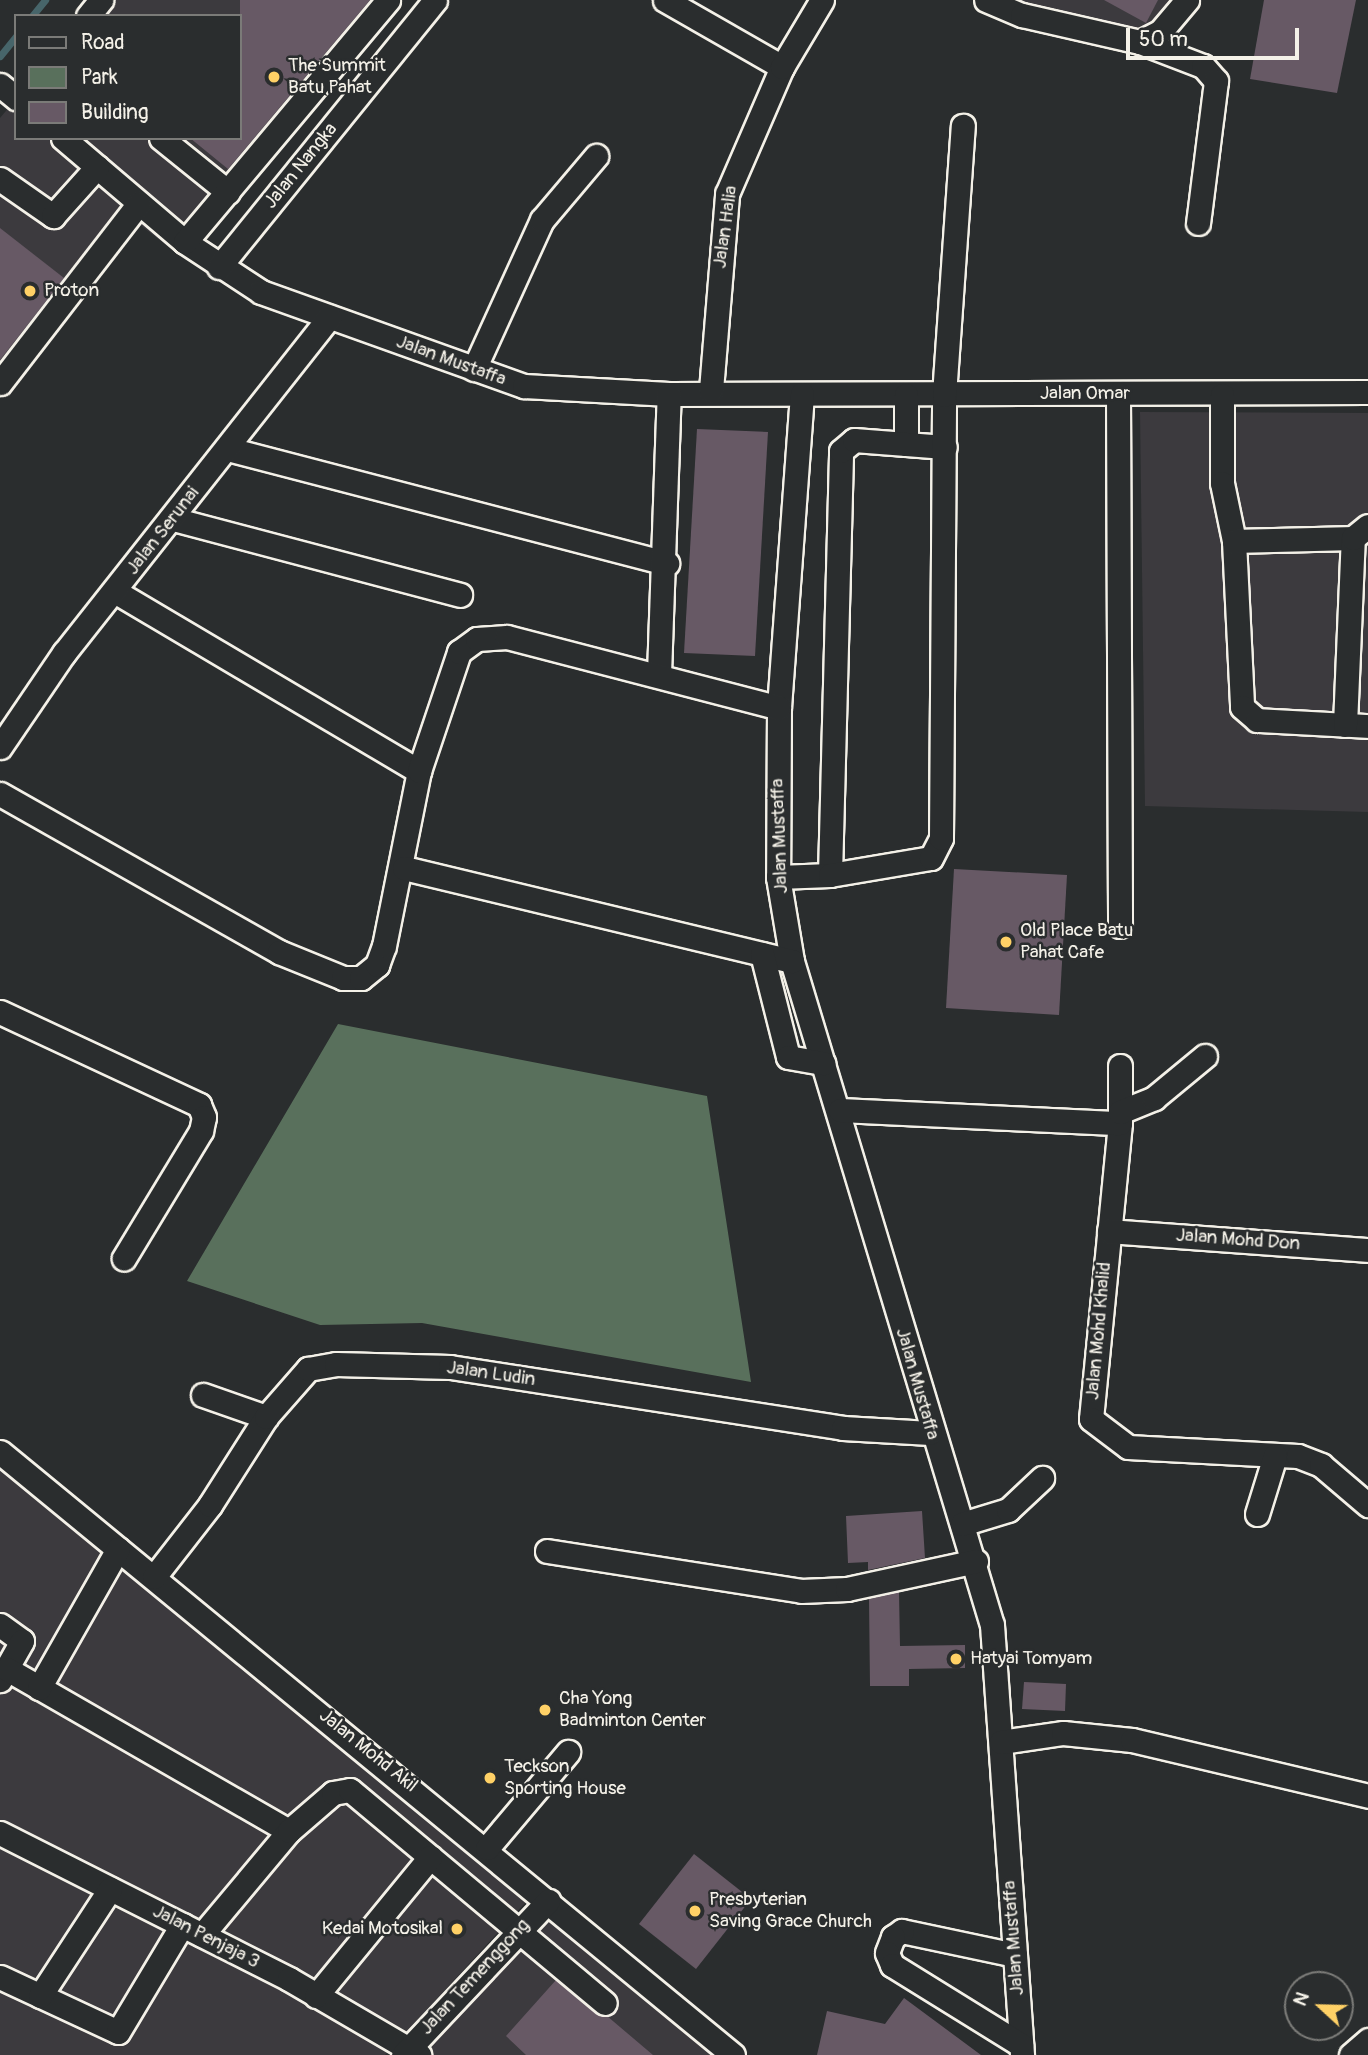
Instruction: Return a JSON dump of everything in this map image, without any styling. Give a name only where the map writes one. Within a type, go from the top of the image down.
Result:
[{"type":"street","points":[[90,14],[101,0]]},
{"type":"street","points":[[185,242],[388,0]]},
{"type":"street","name":"Jalan Nangka","points":[[219,267],[435,0]]},
{"type":"street","points":[[665,0],[782,67]]},
{"type":"street","name":"Jalan Halia","points":[[711,390],[727,194],[782,67],[822,0]]},
{"type":"street","points":[[986,0],[1022,15],[1140,42],[1203,66],[1216,81],[1198,223]]},
{"type":"street","points":[[1140,42],[1160,32],[1187,0]]},
{"type":"street","points":[[778,877],[830,875],[931,858],[942,838],[944,395],[963,125]]},
{"type":"street","name":"Jalan Mustaffa","points":[[65,140],[185,242],[219,267],[261,292],[474,369],[524,386],[669,394],[711,390],[802,394],[779,708],[778,877],[792,961],[840,1110],[930,1433],[975,1561],[996,1651],[1022,2050]]},
{"type":"street","points":[[163,140],[228,192]]},
{"type":"street","points":[[474,369],[542,220],[596,156]]},
{"type":"street","points":[[0,179],[53,216],[97,167]]},
{"type":"street","points":[[0,383],[139,203]]},
{"type":"street","name":"Jalan Serunai","points":[[0,747],[64,653],[116,592],[329,317]]},
{"type":"street","name":"Jalan Omar","points":[[802,394],[1222,395],[1368,392]]},
{"type":"street","points":[[659,674],[667,563],[669,394]]},
{"type":"street","points":[[1118,394],[1120,926]]},
{"type":"street","points":[[906,395],[906,444]]},
{"type":"street","points":[[1222,395],[1222,483],[1234,541],[1242,707],[1257,720],[1368,726]]},
{"type":"street","points":[[830,875],[841,451],[854,440],[945,447]]},
{"type":"street","points":[[228,449],[667,563]]},
{"type":"street","points":[[173,519],[460,595]]},
{"type":"street","points":[[1234,541],[1361,532],[1345,725]]},
{"type":"street","points":[[116,592],[419,771]]},
{"type":"street","points":[[0,794],[279,952],[342,978],[361,978],[377,965],[404,868],[419,771],[459,652],[477,639],[507,636],[659,674],[779,708]]},
{"type":"street","points":[[404,868],[792,961]]},
{"type":"street","points":[[762,954],[788,1057],[823,1063]]},
{"type":"street","points":[[0,1012],[199,1105],[204,1117],[201,1131],[124,1258]]},
{"type":"street","points":[[840,1110],[1120,1118],[1154,1098],[1205,1056]]},
{"type":"street","name":"Jalan Mohd Khalid","points":[[1120,1066],[1120,1118],[1091,1419],[1128,1447],[1275,1455],[1321,1465],[1368,1505]]},
{"type":"street","name":"Jalan Mohd Don","points":[[1109,1231],[1368,1250]]},
{"type":"street","name":"Jalan Ludin","points":[[154,1577],[210,1505],[266,1417],[308,1369],[416,1364],[843,1428],[930,1433]]},
{"type":"street","points":[[203,1395],[266,1417]]},
{"type":"street","name":"Jalan Mohd Akil","points":[[0,1452],[487,1848],[731,2054]]},
{"type":"street","points":[[1257,1514],[1275,1455]]},
{"type":"street","points":[[962,1524],[1008,1510],[1042,1478]]},
{"type":"street","points":[[39,1688],[118,1549]]},
{"type":"street","points":[[547,1551],[802,1591],[846,1590],[975,1561]]},
{"type":"street","points":[[0,1625],[22,1641],[4,1675],[39,1688],[289,1831]]},
{"type":"street","points":[[1001,1742],[1063,1733],[1132,1740],[1368,1796]]},
{"type":"street","points":[[487,1848],[568,1752]]},
{"type":"street","points":[[0,1977],[118,2032],[192,1930],[289,1831],[332,1793],[350,1790],[605,2003]]},
{"type":"street","name":"Jalan Penjaja 3","points":[[0,1833],[316,1996],[410,2053]]},
{"type":"street","points":[[316,1996],[430,1857]]},
{"type":"street","points":[[40,1996],[110,1889]]},
{"type":"street","name":"Jalan Temenggong","points":[[410,2053],[548,1900]]},
{"type":"street","points":[[1015,1955],[916,1932],[893,1937],[887,1953],[892,1965],[1022,2050]]},
{"type":"street","points":[[1351,2055],[1368,2040]]},
{"type":"shaded area","points":[[94,0],[393,0],[178,254],[135,221],[0,397],[0,118],[14,101],[14,140],[242,140],[242,14],[84,14]]},
{"type":"shaded area","points":[[1003,0],[1195,0],[1163,37]]},
{"type":"shaded area","points":[[1140,412],[1368,413],[1368,812],[1145,806]]},
{"type":"shaded area","points":[[0,1468],[527,1901],[385,2055],[0,2055]]},
{"type":"shaded area","points":[[547,1919],[713,2055],[422,2055]]},
{"type":"green space","points":[[338,1024],[707,1096],[751,1382],[422,1323],[320,1325],[187,1281]]},
{"type":"building","name":"The Summit Batu Pahat","points":[[240,0],[370,0],[228,169],[192,140],[242,140]]},
{"type":"building","points":[[1104,0],[1158,0],[1146,23]]},
{"type":"building","points":[[1264,0],[1356,0],[1337,93],[1250,79]]},
{"type":"building","name":"Proton","points":[[0,228],[64,278],[0,360]]},
{"type":"building","points":[[697,429],[768,432],[755,656],[684,653]]},
{"type":"building","name":"Old Place Batu Pahat Cafe","points":[[954,869],[1067,875],[1059,1015],[946,1008]]},
{"type":"building","points":[[922,1511],[925,1558],[868,1570],[868,1562],[848,1563],[846,1516]]},
{"type":"building","points":[[899,1592],[900,1646],[965,1645],[965,1668],[909,1669],[909,1686],[870,1686],[869,1599]]},
{"type":"building","points":[[1024,1682],[1066,1684],[1065,1711],[1022,1709]]},
{"type":"building","name":"Presbyterian Saving Grace Church","points":[[694,1854],[751,1899],[696,1969],[639,1924]]},
{"type":"building","points":[[556,1980],[596,2014],[607,2016],[653,2055],[526,2055],[506,2036]]},
{"type":"building","points":[[904,1998],[981,2055],[817,2055],[827,2011],[885,2024]]},
{"type":"waterway","points":[[34,14],[45,0]]},
{"type":"waterway","points":[[0,56],[14,38]]},
{"type":"place","name":"The Summit Batu Pahat","points":[[274,77]]},
{"type":"place","name":"Proton","points":[[30,291]]},
{"type":"place","name":"Old Place Batu Pahat Cafe","points":[[1006,942]]},
{"type":"place","name":"Hatyai Tomyam","points":[[956,1659]]},
{"type":"place","name":"Cha Yong Badminton Center","points":[[545,1710]]},
{"type":"place","name":"Teckson Sporting House","points":[[490,1778]]},
{"type":"place","name":"Presbyterian Saving Grace Church","points":[[695,1911]]},
{"type":"place","name":"Kedai Motosikal","points":[[457,1929]]}]
